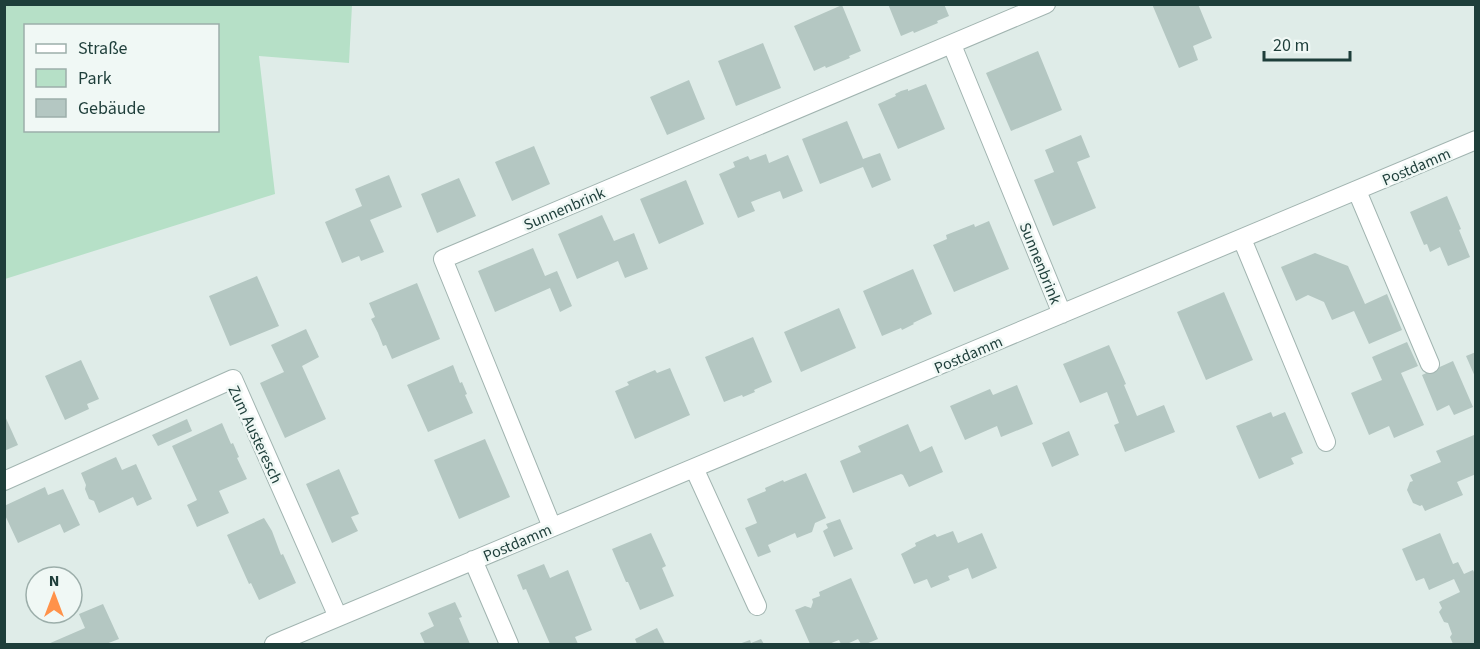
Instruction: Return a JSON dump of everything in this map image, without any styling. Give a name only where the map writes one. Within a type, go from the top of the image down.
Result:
[{"type":"street","name":"Sunnenbrink","points":[[552,527],[443,259],[1046,4]]},
{"type":"street","name":"Sunnenbrink","points":[[952,45],[1062,314]]},
{"type":"street","name":"Postdamm","points":[[274,645],[1476,140]]},
{"type":"street","points":[[1357,191],[1430,364]]},
{"type":"street","points":[[1242,239],[1326,442]]},
{"type":"street","name":"Zum Austeresch","points":[[4,481],[233,379],[338,617]]},
{"type":"street","points":[[694,468],[757,606]]},
{"type":"street","name":"Postdamm","points":[[473,560],[509,645]]},
{"type":"green space","points":[[5,4],[352,5],[349,63],[259,56],[275,194],[5,279]]},
{"type":"building","points":[[888,4],[944,4],[949,16],[914,33],[913,31],[901,36]]},
{"type":"building","points":[[1152,4],[1198,4],[1212,38],[1193,46],[1198,60],[1179,68]]},
{"type":"building","points":[[842,5],[861,51],[849,56],[850,58],[814,71],[794,26]]},
{"type":"building","points":[[763,43],[781,88],[736,106],[718,61]]},
{"type":"building","points":[[1038,51],[1062,110],[1011,131],[986,73]]},
{"type":"building","points":[[689,80],[705,119],[667,135],[650,97]]},
{"type":"building","points":[[926,84],[945,129],[898,149],[878,104],[896,96],[895,94],[901,91],[908,89],[908,91]]},
{"type":"building","points":[[847,121],[863,159],[880,153],[891,180],[872,188],[863,167],[820,184],[802,139]]},
{"type":"building","points":[[1081,135],[1090,157],[1077,162],[1096,208],[1053,226],[1034,180],[1054,172],[1045,150]]},
{"type":"building","points":[[534,146],[550,184],[512,201],[495,162]]},
{"type":"building","points":[[766,154],[769,163],[788,155],[803,191],[783,199],[780,191],[751,202],[755,211],[738,218],[719,174],[735,167],[733,162],[748,156],[750,160]]},
{"type":"building","points":[[389,175],[402,207],[370,220],[384,252],[361,261],[359,256],[342,263],[325,222],[362,206],[355,189]]},
{"type":"building","points":[[459,178],[476,216],[437,233],[421,194]]},
{"type":"building","points":[[686,180],[704,224],[659,244],[640,199]]},
{"type":"building","points":[[1447,196],[1470,257],[1448,266],[1440,247],[1430,252],[1427,244],[1424,245],[1410,212]]},
{"type":"building","points":[[602,215],[614,241],[634,233],[648,269],[625,278],[618,261],[577,279],[558,234]]},
{"type":"building","points":[[989,221],[1009,269],[954,292],[933,245],[947,239],[946,235]]},
{"type":"building","points":[[533,248],[545,276],[557,271],[572,306],[560,312],[550,288],[495,312],[478,271]]},
{"type":"building","points":[[1315,253],[1348,266],[1365,304],[1387,294],[1402,330],[1369,344],[1354,311],[1332,320],[1324,302],[1308,295],[1296,301],[1281,267]]},
{"type":"building","points":[[913,269],[932,314],[902,330],[901,328],[882,336],[863,291]]},
{"type":"building","points":[[257,276],[279,326],[230,346],[209,296]]},
{"type":"building","points":[[417,283],[440,339],[392,359],[386,345],[383,346],[371,319],[375,317],[369,303]]},
{"type":"building","points":[[1224,292],[1253,360],[1206,380],[1177,312]]},
{"type":"building","points":[[839,308],[856,348],[801,372],[784,332]]},
{"type":"building","points":[[306,329],[319,357],[302,366],[326,419],[285,438],[260,383],[284,372],[271,345]]},
{"type":"building","points":[[753,337],[772,382],[743,397],[742,395],[724,402],[705,357]]},
{"type":"building","points":[[1407,342],[1418,366],[1401,373],[1424,425],[1394,438],[1389,426],[1369,435],[1351,393],[1382,380],[1372,357]]},
{"type":"building","points":[[1109,345],[1137,416],[1164,405],[1175,432],[1125,452],[1114,425],[1119,423],[1107,392],[1080,403],[1063,364]]},
{"type":"building","points":[[1476,352],[1476,379],[1466,356]]},
{"type":"building","points":[[81,360],[99,399],[87,404],[89,409],[65,420],[45,376]]},
{"type":"building","points":[[1453,361],[1473,407],[1454,415],[1449,405],[1437,411],[1422,375]]},
{"type":"building","points":[[453,365],[473,413],[428,432],[407,385]]},
{"type":"building","points":[[670,368],[690,415],[635,439],[615,391],[629,385],[627,382],[655,370],[657,373]]},
{"type":"building","points":[[1017,385],[1033,424],[1001,437],[997,426],[965,440],[950,406],[990,389],[993,395]]},
{"type":"building","points":[[1271,412],[1273,417],[1285,412],[1303,453],[1291,458],[1294,464],[1259,479],[1236,426]]},
{"type":"building","points":[[4,414],[18,445],[4,451]]},
{"type":"building","points":[[187,419],[192,431],[158,446],[152,435]]},
{"type":"building","points":[[222,423],[231,444],[233,443],[247,479],[219,491],[229,513],[197,527],[187,505],[197,500],[172,446]]},
{"type":"building","points":[[908,424],[920,452],[932,446],[943,472],[909,487],[901,474],[853,493],[840,461],[861,452],[858,446]]},
{"type":"building","points":[[1069,431],[1079,455],[1052,467],[1042,443]]},
{"type":"building","points":[[1474,435],[1476,438],[1476,474],[1457,482],[1463,495],[1425,511],[1422,505],[1413,503],[1407,490],[1410,482],[1413,481],[1410,475],[1441,462],[1436,451]]},
{"type":"building","points":[[485,439],[510,497],[459,519],[434,460]]},
{"type":"building","points":[[116,457],[122,470],[136,464],[152,499],[137,506],[133,497],[99,513],[94,501],[89,499],[81,473]]},
{"type":"building","points":[[339,469],[359,514],[351,517],[358,531],[332,543],[306,484]]},
{"type":"building","points":[[806,473],[826,518],[815,523],[812,532],[797,538],[795,533],[768,545],[771,552],[758,557],[745,528],[757,523],[747,499],[783,480],[784,482]]},
{"type":"building","points":[[45,487],[48,495],[63,489],[80,525],[64,533],[60,524],[18,543],[4,513],[4,506]]},
{"type":"building","points":[[264,518],[296,583],[259,600],[251,583],[249,584],[227,535]]},
{"type":"building","points":[[840,519],[853,549],[834,557],[823,531],[828,528],[826,524]]},
{"type":"building","points":[[953,531],[958,543],[982,533],[997,568],[972,579],[968,568],[948,576],[950,580],[931,588],[927,579],[914,584],[901,554],[916,546],[915,543],[935,534],[937,537]]},
{"type":"building","points":[[651,533],[666,566],[662,568],[674,596],[640,610],[612,549]]},
{"type":"building","points":[[1440,533],[1453,564],[1458,562],[1464,574],[1473,570],[1476,576],[1476,644],[1453,644],[1448,623],[1444,622],[1439,612],[1442,608],[1439,602],[1460,592],[1454,579],[1429,590],[1424,578],[1416,581],[1402,549]]},
{"type":"building","points":[[544,564],[550,578],[568,570],[592,630],[575,637],[578,644],[550,644],[526,589],[523,590],[517,575]]},
{"type":"building","points":[[851,578],[878,639],[866,644],[861,644],[858,639],[847,644],[841,644],[839,640],[829,644],[810,644],[795,610],[805,606],[811,608],[812,599],[820,596],[819,592]]},
{"type":"building","points":[[455,602],[470,644],[425,644],[420,633],[434,626],[428,613]]},
{"type":"building","points":[[103,604],[119,639],[106,644],[48,644],[85,628],[84,612]]},
{"type":"building","points":[[657,628],[665,644],[637,644],[635,639]]},
{"type":"building","points":[[761,639],[764,644],[739,644],[750,640],[751,643]]}]
